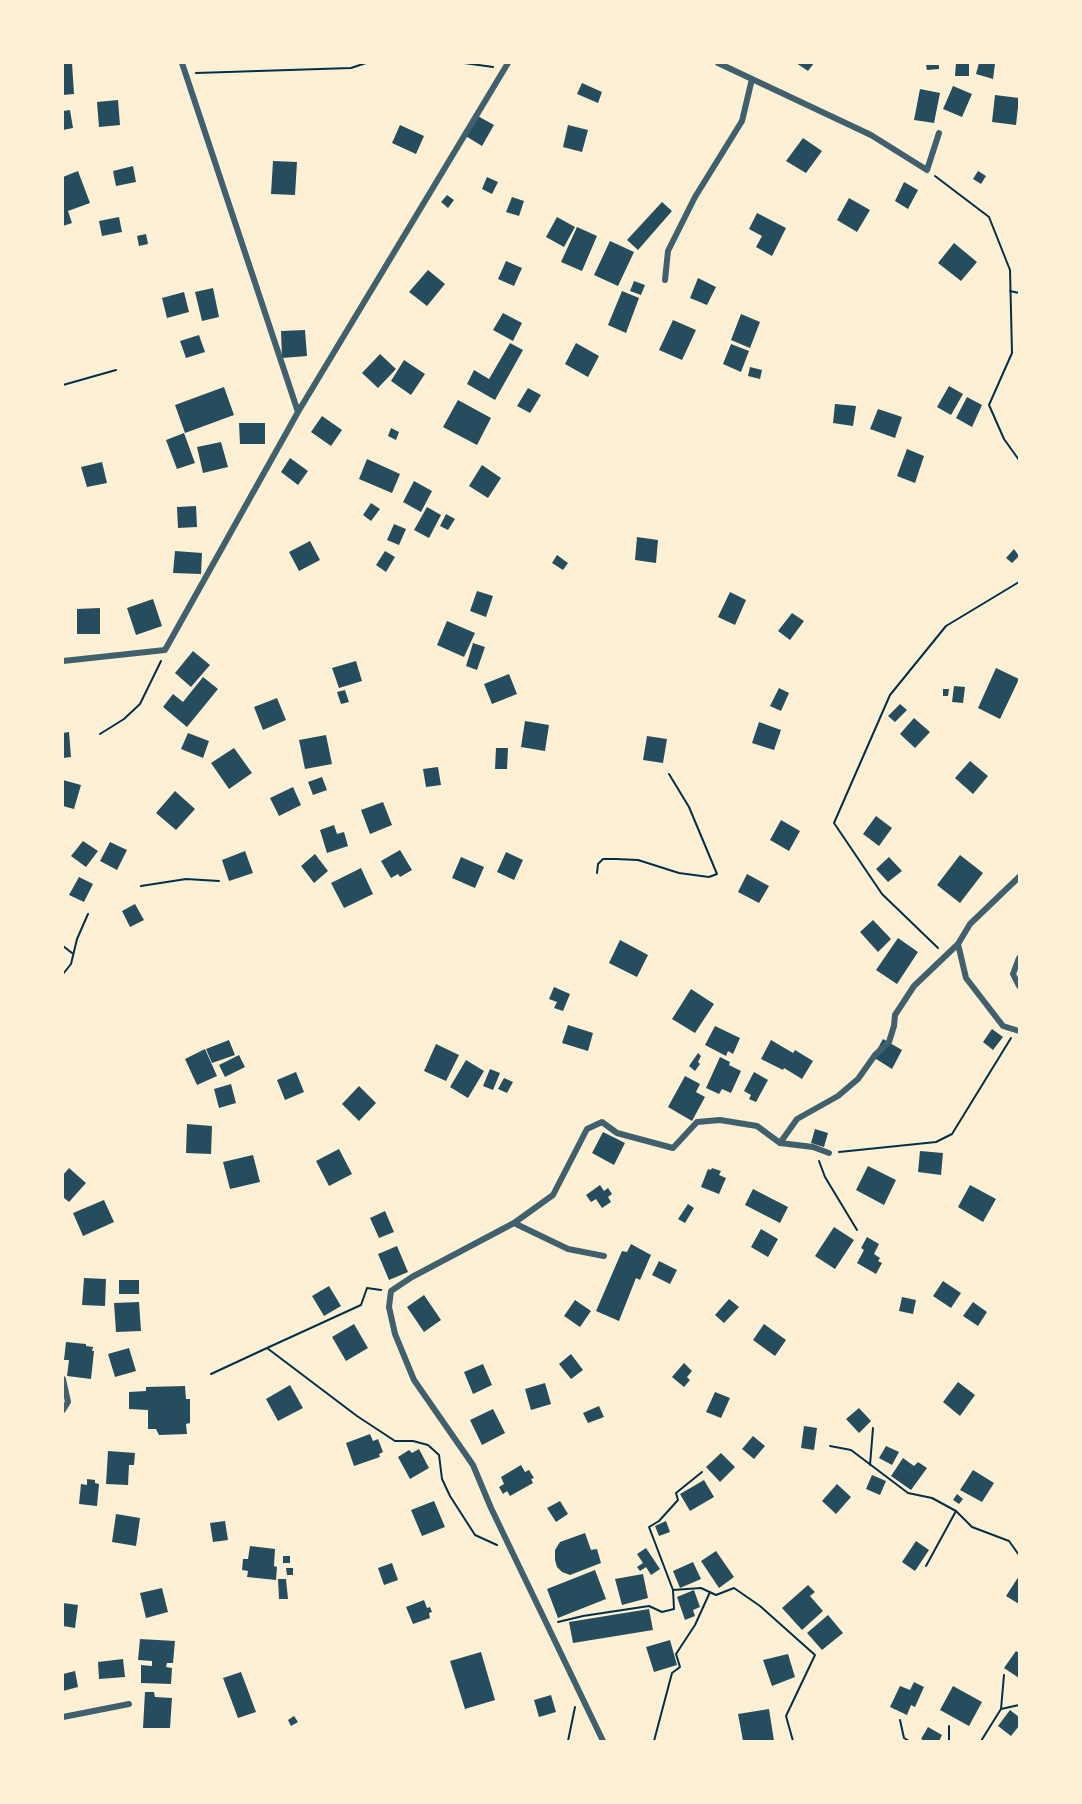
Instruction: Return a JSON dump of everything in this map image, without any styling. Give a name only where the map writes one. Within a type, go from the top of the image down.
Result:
[{"type":"street","points":[[182,63],[298,412]]},
{"type":"street","points":[[718,63],[871,135],[927,170],[939,133]]},
{"type":"street","points":[[63,661],[165,650],[298,412],[506,65]]},
{"type":"street","points":[[665,280],[668,252],[695,196],[742,121],[752,79]]},
{"type":"street","points":[[780,1143],[797,1119],[837,1096],[858,1079],[875,1055],[889,1042],[895,1015],[914,986],[958,944],[970,924],[1019,877]]},
{"type":"street","points":[[958,944],[966,978],[1003,1026],[1017,1030]]},
{"type":"street","points":[[1019,958],[1014,974],[1019,986]]},
{"type":"street","points":[[603,1741],[473,1465],[414,1380],[395,1334],[389,1307],[392,1291],[412,1277],[514,1223],[553,1195],[587,1129],[602,1122],[617,1133],[673,1148],[696,1122],[720,1120],[757,1126],[780,1143],[813,1147],[829,1153]]},
{"type":"street","points":[[514,1223],[568,1249],[604,1256]]},
{"type":"street","points":[[63,1379],[68,1402],[63,1410]]},
{"type":"street","points":[[63,1717],[129,1704]]},
{"type":"path","points":[[186,73],[351,68],[366,63]]},
{"type":"path","points":[[464,63],[506,65]]},
{"type":"path","points":[[927,170],[989,216],[1010,270],[1012,353],[989,405],[1004,439],[1019,460]]},
{"type":"path","points":[[1010,291],[1019,293]]},
{"type":"path","points":[[63,385],[116,370]]},
{"type":"path","points":[[946,956],[882,894],[834,823],[890,695],[946,626],[1019,582]]},
{"type":"path","points":[[100,734],[124,719],[140,704],[165,650]]},
{"type":"path","points":[[597,873],[598,864],[603,859],[616,859],[638,860],[679,873],[709,877],[717,874],[688,807],[669,774]]},
{"type":"path","points":[[141,886],[186,879],[219,881]]},
{"type":"path","points":[[63,974],[71,964],[72,953],[88,914]]},
{"type":"path","points":[[63,946],[72,953]]},
{"type":"path","points":[[829,1153],[936,1142],[952,1134],[1017,1030]]},
{"type":"path","points":[[813,1147],[825,1177],[857,1230]]},
{"type":"path","points":[[211,1374],[361,1305],[367,1288],[392,1291]]},
{"type":"path","points":[[267,1348],[394,1441],[413,1441],[428,1445],[439,1455],[442,1479],[475,1535],[514,1553]]},
{"type":"path","points":[[870,1465],[873,1428]]},
{"type":"path","points":[[830,1446],[851,1450],[908,1493],[932,1498],[956,1511],[972,1527],[1009,1541],[1019,1555]]},
{"type":"path","points":[[561,1621],[649,1606],[662,1612],[674,1609],[674,1590],[648,1527],[659,1521],[678,1500],[676,1494],[682,1487],[702,1472]]},
{"type":"path","points":[[926,1566],[956,1511]]},
{"type":"path","points":[[674,1590],[701,1588],[716,1595],[734,1588],[760,1606],[814,1655],[786,1716],[793,1741]]},
{"type":"path","points":[[654,1741],[672,1673],[680,1667],[676,1654],[695,1625],[710,1592]]},
{"type":"path","points":[[981,1741],[1001,1709],[1004,1675]]},
{"type":"path","points":[[568,1741],[579,1689]]},
{"type":"path","points":[[1001,1709],[1019,1705]]},
{"type":"path","points":[[900,1720],[904,1738],[909,1741]]},
{"type":"path","points":[[949,1726],[949,1741]]},
{"type":"building","points":[[63,63],[72,63],[74,94],[63,95]]},
{"type":"building","points":[[796,63],[814,63],[808,71]]},
{"type":"building","points":[[956,63],[969,63],[969,76],[955,76]]},
{"type":"building","points":[[979,63],[995,64],[993,79],[976,74]]},
{"type":"building","points":[[926,65],[939,65],[939,69],[927,70]]},
{"type":"building","points":[[582,83],[602,92],[598,103],[577,94]]},
{"type":"building","points":[[953,86],[972,94],[962,117],[943,109]]},
{"type":"building","points":[[920,89],[940,93],[934,123],[914,120]]},
{"type":"building","points":[[995,95],[1019,98],[1016,125],[992,122]]},
{"type":"building","points":[[118,100],[120,125],[99,127],[97,102]]},
{"type":"building","points":[[70,110],[73,128],[63,130],[63,111]]},
{"type":"building","points":[[476,115],[494,125],[482,146],[464,135]]},
{"type":"building","points":[[400,125],[424,136],[416,154],[392,143]]},
{"type":"building","points":[[568,125],[588,130],[582,152],[563,147]]},
{"type":"building","points":[[803,138],[822,151],[806,173],[786,161]]},
{"type":"building","points":[[273,161],[297,162],[295,195],[271,194]]},
{"type":"building","points":[[133,166],[136,182],[116,186],[113,171]]},
{"type":"building","points":[[78,171],[90,203],[68,211],[72,223],[63,226],[63,177]]},
{"type":"building","points":[[978,171],[986,176],[981,184],[973,179]]},
{"type":"building","points":[[487,177],[498,182],[492,194],[482,189]]},
{"type":"building","points":[[904,182],[918,190],[908,209],[895,201]]},
{"type":"building","points":[[447,195],[454,200],[448,208],[441,202]]},
{"type":"building","points":[[512,197],[524,201],[519,216],[506,212]]},
{"type":"building","points":[[849,198],[870,210],[857,232],[837,220]]},
{"type":"building","points":[[662,202],[672,211],[638,250],[627,240]]},
{"type":"building","points":[[757,213],[786,228],[772,256],[756,247],[762,236],[749,229]]},
{"type":"building","points":[[119,217],[122,232],[102,236],[99,221]]},
{"type":"building","points":[[557,217],[575,227],[564,247],[546,237]]},
{"type":"building","points":[[577,227],[597,236],[582,271],[561,262]]},
{"type":"building","points":[[146,234],[148,244],[139,246],[137,236]]},
{"type":"building","points":[[610,241],[634,252],[618,286],[594,275]]},
{"type":"building","points":[[954,243],[977,262],[961,281],[938,263]]},
{"type":"building","points":[[506,261],[522,268],[514,286],[498,279]]},
{"type":"building","points":[[428,270],[445,284],[427,306],[409,292]]},
{"type":"building","points":[[698,278],[716,287],[707,305],[690,298]]},
{"type":"building","points":[[634,281],[645,285],[641,295],[630,291]]},
{"type":"building","points":[[213,288],[219,317],[202,321],[195,292]]},
{"type":"building","points":[[622,291],[639,298],[626,333],[608,325]]},
{"type":"building","points":[[184,292],[189,312],[167,318],[162,298]]},
{"type":"building","points":[[503,313],[522,323],[513,341],[493,330]]},
{"type":"building","points":[[741,314],[760,322],[750,348],[731,340]]},
{"type":"building","points":[[673,320],[696,330],[682,360],[659,350]]},
{"type":"building","points":[[305,330],[307,356],[282,358],[281,331]]},
{"type":"building","points":[[199,335],[205,352],[186,358],[180,341]]},
{"type":"building","points":[[510,343],[523,350],[495,400],[467,384],[474,370],[489,379]]},
{"type":"building","points":[[576,343],[599,356],[588,377],[565,364]]},
{"type":"building","points":[[731,344],[749,351],[741,372],[723,364]]},
{"type":"building","points":[[380,354],[396,369],[378,388],[362,373]]},
{"type":"building","points":[[404,360],[425,374],[411,395],[391,381]]},
{"type":"building","points":[[750,367],[762,370],[760,379],[748,376]]},
{"type":"building","points":[[949,386],[963,394],[951,415],[937,407]]},
{"type":"building","points":[[224,387],[234,415],[185,433],[175,405]]},
{"type":"building","points":[[528,388],[541,395],[530,413],[517,406]]},
{"type":"building","points":[[967,397],[982,405],[972,427],[956,418]]},
{"type":"building","points":[[458,400],[491,418],[477,445],[443,427]]},
{"type":"building","points":[[835,404],[856,406],[853,426],[833,423]]},
{"type":"building","points":[[878,409],[902,417],[895,438],[870,429]]},
{"type":"building","points":[[322,416],[342,430],[331,446],[311,432]]},
{"type":"building","points":[[239,423],[265,423],[265,444],[240,444]]},
{"type":"building","points":[[391,428],[399,432],[396,440],[388,436]]},
{"type":"building","points":[[184,433],[195,463],[177,469],[166,440]]},
{"type":"building","points":[[221,442],[228,467],[203,473],[197,447]]},
{"type":"building","points":[[907,449],[924,456],[915,483],[897,476]]},
{"type":"building","points":[[290,458],[308,471],[298,485],[281,472]]},
{"type":"building","points":[[367,459],[400,474],[392,493],[359,479]]},
{"type":"building","points":[[102,462],[107,483],[87,487],[81,467]]},
{"type":"building","points":[[482,465],[501,478],[488,498],[469,486]]},
{"type":"building","points":[[414,481],[432,491],[421,512],[403,502]]},
{"type":"building","points":[[371,503],[380,509],[371,521],[363,515]]},
{"type":"building","points":[[196,506],[197,527],[178,528],[177,507]]},
{"type":"building","points":[[427,507],[441,515],[429,538],[414,530]]},
{"type":"building","points":[[446,514],[455,519],[448,530],[440,526]]},
{"type":"building","points":[[394,524],[406,529],[399,545],[387,540]]},
{"type":"building","points":[[637,537],[658,540],[656,563],[635,560]]},
{"type":"building","points":[[310,541],[320,560],[299,571],[289,552]]},
{"type":"building","points":[[1014,549],[1019,556],[1012,563],[1006,558]]},
{"type":"building","points":[[175,551],[202,553],[201,574],[173,573]]},
{"type":"building","points":[[385,551],[395,557],[386,572],[376,565]]},
{"type":"building","points":[[557,555],[568,563],[563,570],[552,563]]},
{"type":"building","points":[[477,591],[493,596],[486,617],[470,611]]},
{"type":"building","points":[[730,592],[746,600],[735,625],[718,617]]},
{"type":"building","points":[[153,599],[162,626],[136,635],[127,608]]},
{"type":"building","points":[[100,608],[100,634],[77,634],[77,609]]},
{"type":"building","points":[[792,613],[804,621],[790,640],[778,631]]},
{"type":"building","points":[[447,621],[475,633],[464,657],[437,645]]},
{"type":"building","points":[[473,643],[485,647],[477,670],[466,666]]},
{"type":"building","points":[[193,651],[210,665],[191,687],[175,673]]},
{"type":"building","points":[[356,661],[362,681],[339,688],[332,668]]},
{"type":"building","points":[[996,668],[1019,679],[1000,719],[978,708]]},
{"type":"building","points":[[509,674],[517,694],[492,704],[484,684]]},
{"type":"building","points":[[203,677],[218,689],[187,727],[163,707],[173,694],[183,702]]},
{"type":"building","points":[[954,686],[965,687],[963,703],[952,702]]},
{"type":"building","points":[[779,688],[789,693],[781,711],[770,706]]},
{"type":"building","points":[[943,689],[949,689],[948,696],[943,696]]},
{"type":"building","points":[[345,690],[349,702],[341,704],[337,692]]},
{"type":"building","points":[[277,698],[286,720],[263,730],[254,707]]},
{"type":"building","points":[[900,704],[907,710],[895,722],[888,716]]},
{"type":"building","points":[[914,718],[930,732],[915,748],[900,734]]},
{"type":"building","points":[[525,721],[549,725],[545,751],[521,747]]},
{"type":"building","points":[[759,722],[781,730],[774,750],[752,743]]},
{"type":"building","points":[[69,732],[71,757],[63,758],[63,733]]},
{"type":"building","points":[[188,733],[209,741],[203,758],[181,749]]},
{"type":"building","points":[[326,735],[332,764],[305,769],[299,740]]},
{"type":"building","points":[[647,736],[667,739],[663,763],[643,760]]},
{"type":"building","points":[[234,748],[252,773],[229,789],[211,763]]},
{"type":"building","points":[[496,748],[508,748],[507,769],[495,769]]},
{"type":"building","points":[[970,761],[988,776],[973,794],[955,778]]},
{"type":"building","points":[[438,767],[441,785],[426,787],[423,769]]},
{"type":"building","points":[[322,777],[327,790],[313,795],[308,782]]},
{"type":"building","points":[[63,780],[81,785],[74,809],[63,806]]},
{"type":"building","points":[[293,787],[301,805],[279,816],[270,798]]},
{"type":"building","points":[[175,791],[195,809],[176,830],[156,813]]},
{"type":"building","points":[[383,802],[392,825],[370,834],[361,810]]},
{"type":"building","points":[[876,816],[892,828],[879,846],[863,834]]},
{"type":"building","points":[[781,820],[800,831],[789,851],[770,840]]},
{"type":"building","points":[[334,825],[337,834],[344,832],[348,846],[327,853],[320,830]]},
{"type":"building","points":[[83,841],[98,851],[86,867],[71,856]]},
{"type":"building","points":[[110,842],[127,850],[117,870],[100,861]]},
{"type":"building","points":[[400,850],[412,870],[400,877],[398,874],[391,878],[381,861]]},
{"type":"building","points":[[245,851],[253,873],[229,881],[222,860]]},
{"type":"building","points":[[506,852],[523,860],[514,880],[497,872]]},
{"type":"building","points":[[315,854],[328,871],[314,883],[301,866]]},
{"type":"building","points":[[960,855],[983,873],[960,903],[937,885]]},
{"type":"building","points":[[461,857],[484,867],[475,888],[452,878]]},
{"type":"building","points":[[889,857],[902,871],[888,882],[876,869]]},
{"type":"building","points":[[361,868],[373,894],[344,908],[331,883]]},
{"type":"building","points":[[747,874],[769,886],[759,903],[738,892]]},
{"type":"building","points":[[79,877],[93,884],[84,902],[69,895]]},
{"type":"building","points":[[135,904],[144,920],[130,927],[122,911]]},
{"type":"building","points":[[873,920],[891,939],[878,952],[860,932]]},
{"type":"building","points":[[898,938],[918,952],[897,984],[876,970]]},
{"type":"building","points":[[620,940],[648,955],[637,977],[609,963]]},
{"type":"building","points":[[554,987],[570,994],[563,1011],[554,1008],[557,1002],[549,999]]},
{"type":"building","points":[[691,989],[714,1004],[695,1033],[672,1019]]},
{"type":"building","points":[[568,1025],[593,1033],[588,1051],[562,1043]]},
{"type":"building","points":[[715,1026],[740,1038],[733,1054],[728,1051],[726,1056],[705,1045]]},
{"type":"building","points":[[992,1029],[1003,1037],[993,1050],[983,1042]]},
{"type":"building","points":[[883,1039],[902,1050],[892,1069],[873,1057]]},
{"type":"building","points":[[229,1040],[235,1055],[212,1063],[206,1049]]},
{"type":"building","points":[[771,1040],[813,1061],[802,1079],[784,1068],[783,1070],[761,1059]]},
{"type":"building","points":[[436,1044],[459,1055],[446,1081],[424,1071]]},
{"type":"building","points":[[205,1049],[217,1076],[197,1085],[185,1059]]},
{"type":"building","points":[[698,1053],[701,1056],[698,1062],[700,1064],[695,1071],[689,1066]]},
{"type":"building","points":[[239,1055],[245,1067],[225,1077],[219,1065]]},
{"type":"building","points":[[720,1057],[741,1071],[731,1093],[722,1089],[719,1094],[706,1088]]},
{"type":"building","points":[[466,1060],[484,1071],[468,1098],[450,1087]]},
{"type":"building","points":[[490,1069],[500,1073],[493,1090],[483,1086]]},
{"type":"building","points":[[296,1072],[304,1092],[285,1100],[277,1080]]},
{"type":"building","points":[[754,1072],[768,1080],[756,1102],[749,1099],[751,1095],[744,1091]]},
{"type":"building","points":[[685,1076],[700,1084],[696,1092],[705,1097],[692,1121],[668,1107]]},
{"type":"building","points":[[504,1078],[513,1082],[507,1093],[498,1089]]},
{"type":"building","points":[[231,1084],[236,1103],[219,1108],[214,1089]]},
{"type":"building","points":[[359,1086],[376,1103],[359,1121],[342,1104]]},
{"type":"building","points":[[187,1124],[212,1126],[211,1154],[186,1153]]},
{"type":"building","points":[[815,1129],[828,1133],[824,1147],[811,1143]]},
{"type":"building","points":[[603,1132],[625,1143],[614,1165],[592,1153]]},
{"type":"building","points":[[339,1149],[352,1174],[329,1186],[316,1161]]},
{"type":"building","points":[[920,1151],[943,1153],[941,1175],[918,1172]]},
{"type":"building","points":[[253,1155],[260,1182],[230,1189],[223,1162]]},
{"type":"building","points":[[868,1166],[896,1180],[884,1205],[856,1190]]},
{"type":"building","points":[[69,1168],[86,1183],[69,1202],[63,1197],[63,1175]]},
{"type":"building","points":[[708,1169],[721,1171],[719,1175],[726,1178],[719,1194],[701,1187]]},
{"type":"building","points":[[600,1185],[604,1191],[608,1188],[612,1194],[608,1197],[611,1202],[602,1208],[596,1199],[591,1202],[586,1195]]},
{"type":"building","points":[[970,1185],[996,1199],[983,1222],[958,1207]]},
{"type":"building","points":[[753,1189],[788,1207],[780,1223],[745,1205]]},
{"type":"building","points":[[104,1200],[114,1222],[83,1236],[73,1213]]},
{"type":"building","points":[[688,1204],[694,1208],[685,1223],[678,1219]]},
{"type":"building","points":[[385,1211],[394,1232],[379,1238],[370,1218]]},
{"type":"building","points":[[834,1227],[854,1240],[835,1269],[815,1256]]},
{"type":"building","points":[[761,1229],[778,1239],[768,1257],[751,1247]]},
{"type":"building","points":[[867,1237],[879,1244],[874,1254],[880,1258],[878,1261],[882,1263],[876,1274],[857,1263],[864,1250],[861,1248]]},
{"type":"building","points":[[631,1244],[651,1255],[640,1280],[636,1278],[619,1321],[596,1311],[622,1251],[627,1252]]},
{"type":"building","points":[[397,1246],[408,1272],[389,1280],[378,1254]]},
{"type":"building","points":[[659,1261],[677,1270],[670,1284],[652,1275]]},
{"type":"building","points":[[84,1278],[106,1279],[105,1306],[82,1305]]},
{"type":"building","points":[[119,1280],[139,1280],[139,1294],[119,1294]]},
{"type":"building","points":[[943,1281],[961,1293],[951,1308],[933,1296]]},
{"type":"building","points":[[329,1286],[341,1306],[324,1316],[312,1296]]},
{"type":"building","points":[[424,1295],[441,1320],[424,1332],[407,1307]]},
{"type":"building","points":[[902,1297],[916,1300],[913,1314],[899,1311]]},
{"type":"building","points":[[729,1299],[739,1307],[724,1323],[715,1315]]},
{"type":"building","points":[[575,1300],[591,1311],[580,1327],[564,1316]]},
{"type":"building","points":[[139,1302],[141,1331],[116,1332],[114,1303]]},
{"type":"building","points":[[973,1302],[987,1312],[978,1326],[963,1316]]},
{"type":"building","points":[[354,1324],[368,1348],[346,1361],[332,1337]]},
{"type":"building","points":[[764,1324],[786,1340],[775,1356],[753,1340]]},
{"type":"building","points":[[66,1342],[93,1347],[91,1379],[67,1376],[69,1360],[64,1360]]},
{"type":"building","points":[[129,1348],[136,1371],[115,1377],[108,1354]]},
{"type":"building","points":[[571,1354],[583,1370],[571,1379],[559,1364]]},
{"type":"building","points":[[684,1363],[692,1371],[687,1377],[690,1380],[684,1387],[672,1377]]},
{"type":"building","points":[[483,1364],[492,1385],[473,1394],[464,1372]]},
{"type":"building","points":[[958,1382],[975,1395],[960,1416],[943,1402]]},
{"type":"building","points":[[545,1383],[551,1404],[531,1410],[525,1389]]},
{"type":"building","points":[[290,1385],[303,1408],[278,1421],[266,1399]]},
{"type":"building","points":[[185,1386],[186,1399],[190,1399],[190,1423],[186,1424],[187,1434],[159,1435],[156,1429],[148,1429],[148,1410],[129,1409],[129,1392],[146,1391],[146,1387]]},
{"type":"building","points":[[715,1392],[730,1398],[721,1418],[706,1412]]},
{"type":"building","points":[[599,1406],[604,1417],[588,1423],[583,1413]]},
{"type":"building","points":[[859,1408],[871,1421],[859,1433],[846,1419]]},
{"type":"building","points":[[493,1409],[505,1433],[482,1445],[470,1420]]},
{"type":"building","points":[[804,1426],[817,1428],[814,1450],[801,1448]]},
{"type":"building","points":[[370,1434],[373,1441],[378,1439],[383,1452],[379,1454],[380,1457],[354,1466],[346,1443]]},
{"type":"building","points":[[753,1436],[765,1446],[754,1459],[742,1449]]},
{"type":"building","points":[[886,1446],[899,1452],[892,1465],[879,1458]]},
{"type":"building","points":[[419,1449],[429,1468],[410,1479],[398,1457],[409,1450],[412,1453]]},
{"type":"building","points":[[108,1451],[135,1453],[134,1465],[129,1465],[128,1485],[106,1484]]},
{"type":"building","points":[[721,1453],[735,1467],[720,1482],[706,1467]]},
{"type":"building","points":[[903,1458],[914,1466],[918,1462],[927,1468],[911,1490],[891,1476]]},
{"type":"building","points":[[521,1465],[525,1472],[529,1470],[534,1478],[531,1479],[533,1483],[510,1496],[507,1491],[503,1494],[499,1487],[504,1484],[501,1477]]},
{"type":"building","points":[[973,1470],[994,1483],[982,1502],[960,1490]]},
{"type":"building","points":[[872,1475],[886,1481],[880,1495],[866,1489]]},
{"type":"building","points":[[87,1479],[95,1480],[95,1483],[99,1484],[97,1506],[79,1504],[81,1484],[87,1485]]},
{"type":"building","points":[[704,1480],[714,1497],[690,1511],[680,1494]]},
{"type":"building","points":[[837,1484],[851,1497],[836,1514],[822,1501]]},
{"type":"building","points":[[957,1494],[963,1499],[959,1504],[953,1500]]},
{"type":"building","points":[[434,1501],[445,1527],[422,1536],[411,1510]]},
{"type":"building","points":[[560,1501],[568,1514],[556,1522],[547,1508]]},
{"type":"building","points":[[116,1514],[140,1518],[136,1546],[112,1542]]},
{"type":"building","points":[[225,1521],[228,1540],[213,1542],[210,1523]]},
{"type":"building","points":[[666,1521],[670,1532],[659,1536],[655,1526]]},
{"type":"building","points":[[585,1533],[591,1550],[597,1549],[601,1563],[570,1575],[562,1572],[557,1567],[555,1550],[560,1542]]},
{"type":"building","points":[[916,1541],[929,1550],[915,1571],[902,1562]]},
{"type":"building","points":[[250,1546],[275,1549],[276,1580],[247,1577],[248,1571],[242,1570],[243,1559],[248,1559]]},
{"type":"building","points":[[646,1548],[660,1569],[651,1575],[646,1567],[640,1571],[637,1567],[643,1563],[637,1554]]},
{"type":"building","points":[[716,1551],[734,1577],[719,1588],[701,1561]]},
{"type":"building","points":[[283,1556],[290,1556],[290,1563],[283,1563]]},
{"type":"building","points":[[693,1562],[701,1579],[680,1588],[673,1571]]},
{"type":"building","points":[[392,1563],[398,1580],[384,1585],[378,1568]]},
{"type":"building","points":[[286,1568],[293,1568],[293,1575],[287,1575]]},
{"type":"building","points":[[595,1570],[606,1599],[558,1618],[547,1589]]},
{"type":"building","points":[[643,1574],[648,1598],[622,1605],[615,1579]]},
{"type":"building","points":[[1019,1576],[1019,1604],[1006,1596]]},
{"type":"building","points":[[278,1579],[286,1579],[288,1599],[279,1599]]},
{"type":"building","points":[[808,1585],[815,1592],[810,1596],[823,1611],[802,1630],[782,1608]]},
{"type":"building","points":[[162,1588],[168,1612],[146,1618],[140,1593]]},
{"type":"building","points":[[694,1590],[700,1607],[693,1610],[695,1616],[685,1620],[677,1597]]},
{"type":"building","points":[[424,1600],[427,1608],[430,1607],[432,1612],[429,1613],[430,1618],[413,1624],[406,1607]]},
{"type":"building","points":[[63,1603],[78,1605],[75,1628],[63,1626]]},
{"type":"building","points":[[649,1609],[653,1630],[573,1643],[569,1622]]},
{"type":"building","points":[[828,1615],[843,1633],[822,1650],[807,1633]]},
{"type":"building","points":[[140,1639],[175,1641],[173,1663],[167,1663],[166,1667],[172,1668],[171,1684],[141,1683],[141,1665],[152,1666],[152,1661],[138,1660]]},
{"type":"building","points":[[670,1640],[677,1665],[654,1672],[646,1647]]},
{"type":"building","points":[[1016,1651],[1019,1653],[1019,1678],[1004,1668]]},
{"type":"building","points":[[481,1652],[495,1700],[465,1709],[450,1661]]},
{"type":"building","points":[[788,1654],[795,1677],[772,1686],[763,1660]]},
{"type":"building","points":[[123,1659],[125,1677],[99,1679],[98,1662]]},
{"type":"building","points":[[75,1671],[78,1687],[63,1691],[63,1674]]},
{"type":"building","points":[[241,1672],[256,1712],[238,1718],[223,1678]]},
{"type":"building","points":[[914,1682],[924,1687],[915,1707],[911,1705],[907,1715],[890,1707],[900,1686],[910,1690]]},
{"type":"building","points":[[953,1686],[982,1702],[969,1726],[940,1710]]},
{"type":"building","points":[[145,1692],[154,1692],[155,1697],[172,1698],[170,1728],[143,1728]]},
{"type":"building","points":[[551,1695],[556,1712],[539,1717],[534,1700]]},
{"type":"building","points":[[769,1709],[774,1741],[743,1741],[738,1714]]},
{"type":"building","points":[[1010,1710],[1019,1717],[1019,1726],[1011,1736],[998,1726]]},
{"type":"building","points":[[294,1716],[298,1722],[291,1726],[288,1720]]},
{"type":"building","points":[[928,1727],[942,1735],[939,1741],[921,1739]]}]
